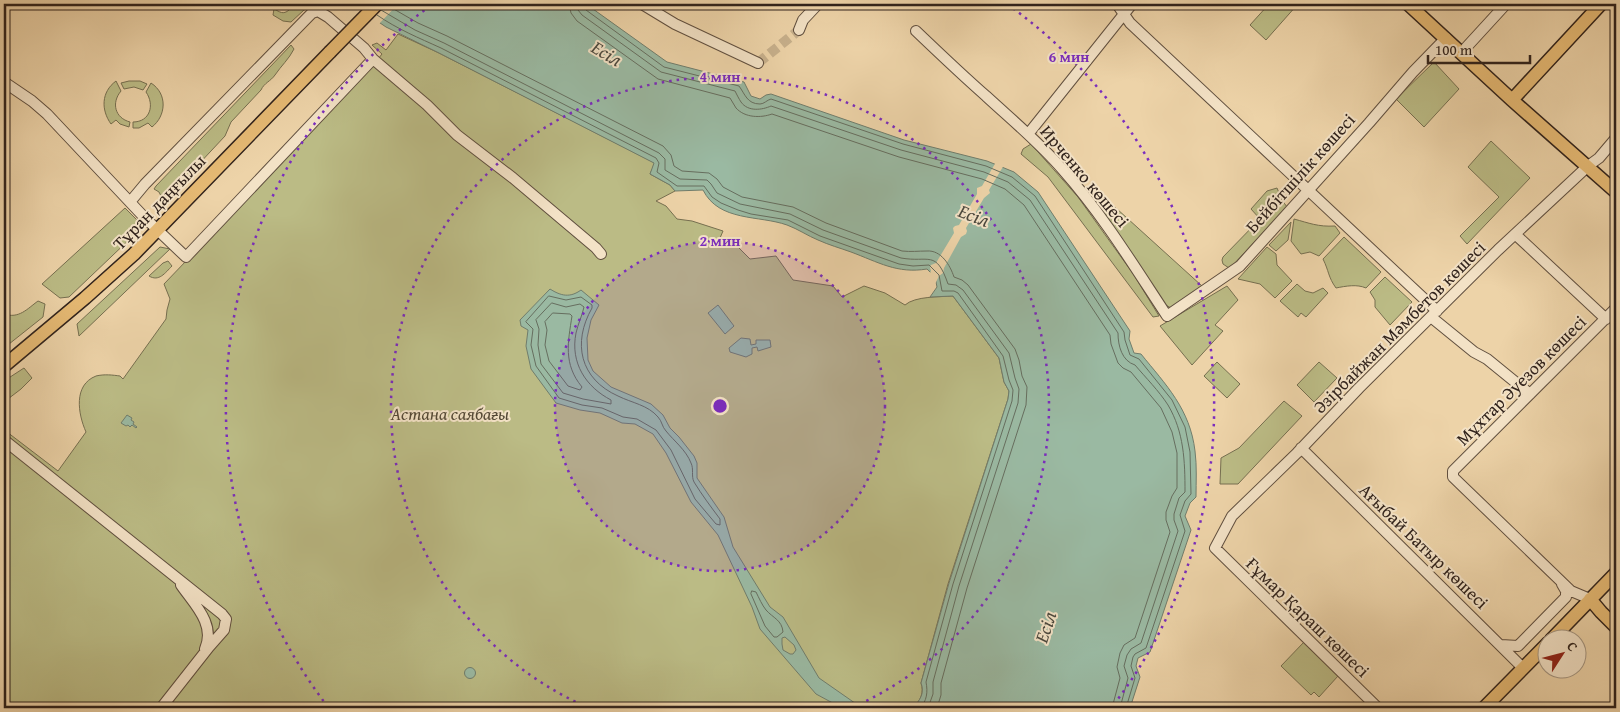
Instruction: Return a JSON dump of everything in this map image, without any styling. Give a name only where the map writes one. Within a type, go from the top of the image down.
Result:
[{"type":"main road","name":"Тұран даңғылы","points":[[4,366],[107,279],[377,4]]},
{"type":"main road","points":[[1408,4],[1616,192]]},
{"type":"main road","points":[[1512,100],[1601,4]]},
{"type":"main road","points":[[1561,630],[1616,573]]},
{"type":"main road","points":[[1590,599],[1605,608],[1616,618]]},
{"type":"main road","points":[[1590,599],[1600,612],[1616,627]]},
{"type":"main road","points":[[1484,708],[1538,653]]},
{"type":"street","points":[[642,4],[675,24],[758,63]]},
{"type":"street","points":[[799,30],[803,20],[818,4]]},
{"type":"street","points":[[1117,4],[1130,22],[1309,190],[1474,352],[1487,359],[1530,394]]},
{"type":"street","points":[[1028,133],[1132,4]]},
{"type":"street","points":[[1462,52],[1506,4]]},
{"type":"street","points":[[130,202],[145,184],[312,13],[318,11],[328,17],[364,48],[373,59],[428,105],[457,135],[513,178],[601,254]]},
{"type":"street","name":"Ирченко көшесі","points":[[916,32],[1028,133],[1062,169],[1093,205],[1167,316]]},
{"type":"street","name":"Бейбітшілік көшесі","points":[[1167,316],[1240,266],[1413,72],[1446,38]]},
{"type":"street","points":[[4,82],[40,108],[130,202],[186,257],[373,59]]},
{"type":"street","name":"Әзірбайжан Мәмбетов көшесі","points":[[1215,548],[1232,516],[1515,234],[1599,158],[1616,138]]},
{"type":"street","points":[[1515,234],[1606,319]]},
{"type":"street","name":"Мұхтар Әуезов көшесі","points":[[1558,579],[1453,478],[1453,471],[1616,308]]},
{"type":"street","points":[[4,440],[226,619],[224,630],[161,708]]},
{"type":"street","name":"Ағыбай Батыр көшесі","points":[[1301,448],[1501,645],[1522,669]]},
{"type":"street","name":"Ғұмар Қараш көшесі","points":[[1215,548],[1378,708]]},
{"type":"street","points":[[174,576],[202,613],[208,627],[207,645],[203,654]]},
{"type":"street","points":[[1501,645],[1518,646],[1566,597],[1564,588],[1558,579]]},
{"type":"street","points":[[1558,579],[1570,591],[1590,599]]},
{"type":"green space","points":[[289,4],[317,5],[304,10],[291,22],[283,21],[273,15],[274,9],[287,12]]},
{"type":"green space","points":[[1269,4],[1297,5],[1266,40],[1250,25]]},
{"type":"green space","name":"Астана саябағы","points":[[398,34],[655,163],[650,174],[670,185],[675,191],[656,201],[666,206],[677,219],[692,221],[723,231],[720,238],[729,246],[738,247],[750,259],[776,256],[793,280],[833,286],[842,297],[864,286],[885,293],[905,305],[921,298],[953,296],[999,358],[1004,382],[1009,391],[948,584],[921,683],[921,696],[914,707],[4,708],[4,432],[7,432],[58,471],[86,432],[81,417],[79,401],[84,386],[89,380],[99,375],[120,376],[123,379],[166,319],[170,299],[164,284],[371,68],[382,54],[372,45],[377,43],[386,50]]},
{"type":"green space","points":[[291,45],[294,49],[290,56],[231,122],[225,136],[168,197],[163,200],[159,192],[154,189],[156,186]]},
{"type":"green space","points":[[1434,62],[1459,89],[1424,127],[1396,99]]},
{"type":"green space","points":[[116,81],[121,91],[116,100],[116,110],[121,117],[130,122],[129,127],[120,124],[116,120],[111,124],[105,113],[104,101],[107,90]]},
{"type":"green space","points":[[140,81],[147,84],[143,90],[134,87],[124,89],[121,83]]},
{"type":"green space","points":[[151,83],[160,93],[162,99],[163,105],[160,117],[152,127],[148,123],[139,128],[133,128],[133,122],[143,119],[149,112],[150,102],[146,92]]},
{"type":"green space","points":[[1491,141],[1530,178],[1467,244],[1460,236],[1499,197],[1468,167]]},
{"type":"green space","points":[[1031,144],[1078,197],[1134,275],[1159,316],[1153,317],[1048,177],[1021,154],[1023,149]]},
{"type":"green space","points":[[1277,188],[1287,207],[1229,268],[1223,264],[1223,257],[1260,219],[1251,209],[1267,191]]},
{"type":"green space","points":[[1091,197],[1106,199],[1202,286],[1171,308],[1164,304]]},
{"type":"green space","points":[[125,208],[140,223],[133,236],[69,297],[60,298],[42,284]]},
{"type":"green space","points":[[1294,219],[1319,225],[1335,226],[1340,233],[1319,256],[1310,252],[1301,254],[1291,241]]},
{"type":"green space","points":[[1291,222],[1288,240],[1276,251],[1269,245]]},
{"type":"green space","points":[[1344,237],[1381,272],[1366,288],[1348,286],[1336,288],[1330,277],[1323,259]]},
{"type":"green space","points":[[160,247],[170,249],[79,336],[77,324]]},
{"type":"green space","points":[[1267,247],[1276,254],[1277,265],[1292,281],[1275,298],[1260,284],[1238,279]]},
{"type":"green space","points":[[168,261],[172,266],[164,274],[156,278],[149,276],[163,263]]},
{"type":"green space","points":[[1385,277],[1412,302],[1390,325],[1375,307],[1375,300],[1370,292]]},
{"type":"green space","points":[[1297,284],[1305,291],[1313,293],[1323,288],[1328,293],[1306,317],[1301,313],[1298,317],[1280,301]]},
{"type":"green space","points":[[1227,286],[1238,300],[1215,325],[1223,331],[1192,365],[1160,326]]},
{"type":"green space","points":[[38,301],[45,304],[43,317],[4,348],[4,314],[18,314]]},
{"type":"green space","points":[[1217,362],[1240,384],[1227,398],[1204,376]]},
{"type":"green space","points":[[1319,362],[1337,378],[1314,402],[1297,385]]},
{"type":"green space","points":[[24,368],[32,378],[4,402],[4,381]]},
{"type":"green space","points":[[1284,401],[1302,416],[1238,484],[1220,484],[1221,458],[1239,448]]},
{"type":"green space","points":[[1304,642],[1338,676],[1319,697],[1314,692],[1311,695],[1281,666]]},
{"type":"water","name":"Есіл","points":[[352,4],[586,4],[667,62],[744,82],[751,96],[760,99],[771,94],[904,140],[987,161],[1014,172],[1038,192],[1130,331],[1129,339],[1134,353],[1141,354],[1176,398],[1188,422],[1195,451],[1196,497],[1190,503],[1185,516],[1191,530],[1150,652],[1138,658],[1136,666],[1140,677],[1130,708],[912,708],[922,693],[921,683],[949,583],[1009,391],[1004,382],[999,358],[953,296],[930,297],[937,287],[935,277],[927,269],[906,270],[888,266],[822,242],[787,225],[740,216],[719,208],[703,190],[675,191],[670,185],[650,174],[654,163],[386,27]]},
{"type":"water","points":[[550,289],[566,295],[581,290],[599,305],[591,320],[587,338],[588,360],[593,371],[611,387],[651,404],[663,415],[670,428],[694,456],[697,463],[697,478],[724,517],[733,547],[770,607],[783,617],[819,678],[862,708],[842,708],[816,694],[760,629],[752,607],[718,535],[691,502],[666,453],[653,434],[635,424],[622,423],[600,413],[580,410],[556,403],[531,369],[526,346],[528,330],[521,326],[520,320]],"holes":[[[785,637],[794,645],[796,650],[793,654],[783,650],[782,638]]]},
{"type":"water","points":[[718,305],[734,326],[725,334],[708,313]]},
{"type":"water","points":[[741,338],[750,339],[751,345],[756,344],[756,340],[770,340],[771,347],[758,351],[757,347],[752,348],[752,354],[746,357],[730,352],[729,348]]},
{"type":"water","points":[[127,415],[132,418],[131,420],[136,428],[132,425],[130,427],[121,423]]},
{"type":"water","points":[[470,667],[476,673],[470,679],[464,673]]},
{"type":"pier","points":[[355,4],[398,4],[378,25],[352,7]]},
{"type":"pier","points":[[996,162],[1004,165],[989,190],[990,193],[984,198],[966,228],[966,234],[961,237],[943,273],[939,276],[934,286],[929,275],[931,265],[936,263],[954,233],[953,228],[959,225],[977,194],[977,188],[982,186]]},
{"type":"tunnel","points":[[758,63],[799,30]]}]
